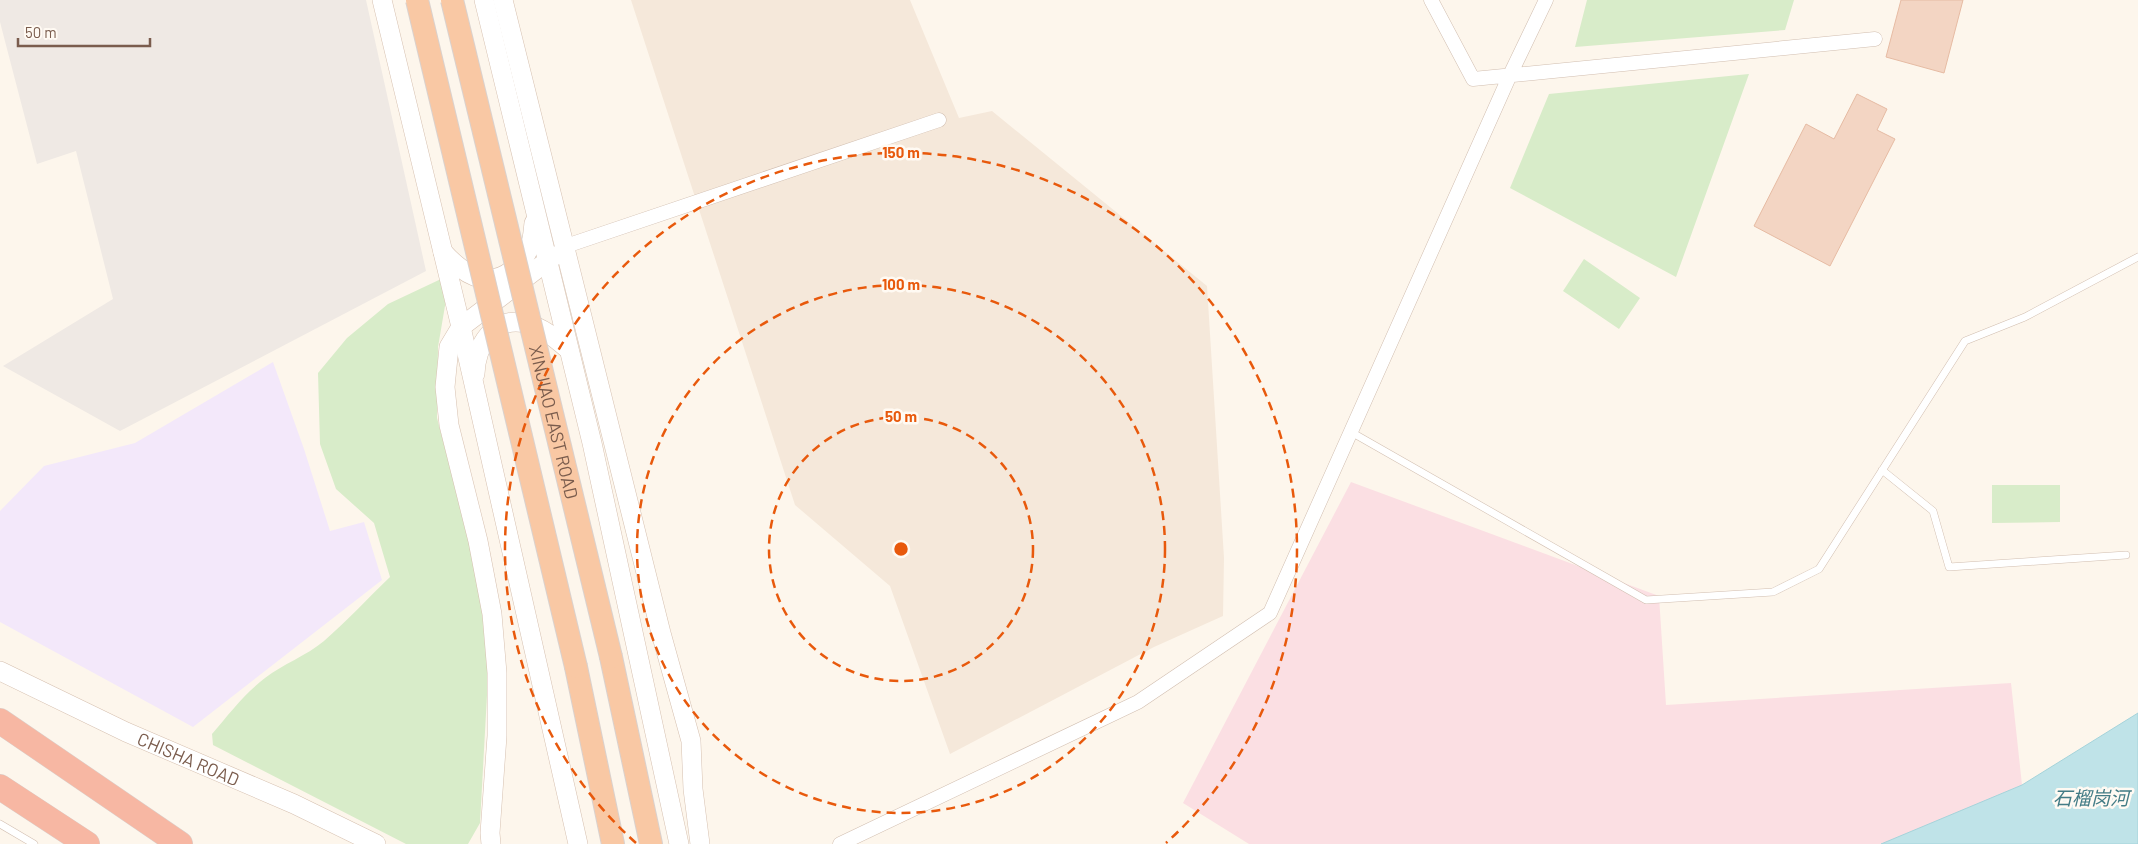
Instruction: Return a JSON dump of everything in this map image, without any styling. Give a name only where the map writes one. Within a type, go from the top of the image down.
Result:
[{"type":"highway","name":"XINJIAO EAST ROAD","points":[[417,0],[576,666],[613,844]]},
{"type":"highway","name":"XINJIAO EAST ROAD","points":[[452,0],[610,657],[650,844]]},
{"type":"highway","points":[[0,721],[180,844]]},
{"type":"highway","points":[[0,787],[87,844]]},
{"type":"main road","points":[[382,0],[461,327],[578,844]]},
{"type":"main road","points":[[484,0],[621,572],[679,844]]},
{"type":"main road","points":[[503,0],[566,246],[661,633],[691,741],[693,790],[700,844]]},
{"type":"main road","points":[[442,251],[469,275],[484,280],[496,279],[518,265],[526,254],[530,245],[535,214]]},
{"type":"main road","points":[[488,840],[497,736],[497,674],[492,614],[478,541],[449,425],[445,387],[449,347],[461,327],[566,246]]},
{"type":"main road","points":[[476,396],[475,372],[477,355],[492,329],[504,324],[523,322],[547,332],[568,349]]},
{"type":"main road","name":"CHISHA ROAD","points":[[0,671],[126,732],[294,804],[376,844]]},
{"type":"street","points":[[1431,0],[1473,79],[1875,39]]},
{"type":"street","points":[[840,844],[1138,702],[1270,613],[1510,75],[1546,0]]},
{"type":"street","points":[[566,246],[939,120]]},
{"type":"lane","points":[[1350,432],[1646,600],[1773,592],[1819,569],[1965,341],[2025,318],[2138,257]]},
{"type":"lane","points":[[1882,470],[1933,510],[1949,568],[2126,555]]},
{"type":"lane","points":[[0,824],[30,843]]},
{"type":"shaded area","points":[[0,0],[366,0],[426,271],[120,431],[3,366],[113,299],[76,151],[37,164],[0,22]]},
{"type":"shaded area","points":[[631,0],[910,0],[959,118],[992,111],[1207,286],[1224,558],[1223,616],[1154,647],[950,754],[890,586],[795,505]]},
{"type":"shaded area","points":[[273,362],[304,449],[330,531],[364,522],[382,580],[193,727],[0,622],[0,511],[44,466],[135,443]]},
{"type":"shaded area","points":[[1351,482],[1659,596],[1666,705],[2011,683],[2022,785],[1887,844],[1249,844],[1183,803]]},
{"type":"green space","points":[[1587,0],[1794,0],[1785,30],[1575,47]]},
{"type":"green space","points":[[1749,74],[1676,277],[1510,188],[1549,94]]},
{"type":"green space","points":[[1584,259],[1640,298],[1619,329],[1563,291]]},
{"type":"green space","points":[[441,279],[446,300],[438,347],[437,418],[473,553],[483,617],[488,677],[480,823],[468,844],[406,844],[213,745],[212,734],[257,684],[324,641],[390,577],[374,523],[336,489],[320,444],[318,373],[347,338],[388,304]]},
{"type":"green space","points":[[1992,485],[2060,485],[2060,522],[1992,523]]},
{"type":"water","name":"石榴岗河","points":[[2138,713],[2138,844],[1881,844],[2022,785]]},
{"type":"building","points":[[1901,0],[1963,0],[1944,73],[1886,57]]},
{"type":"building","points":[[1857,94],[1887,109],[1877,130],[1895,139],[1830,266],[1754,226],[1806,124],[1834,139]]}]
